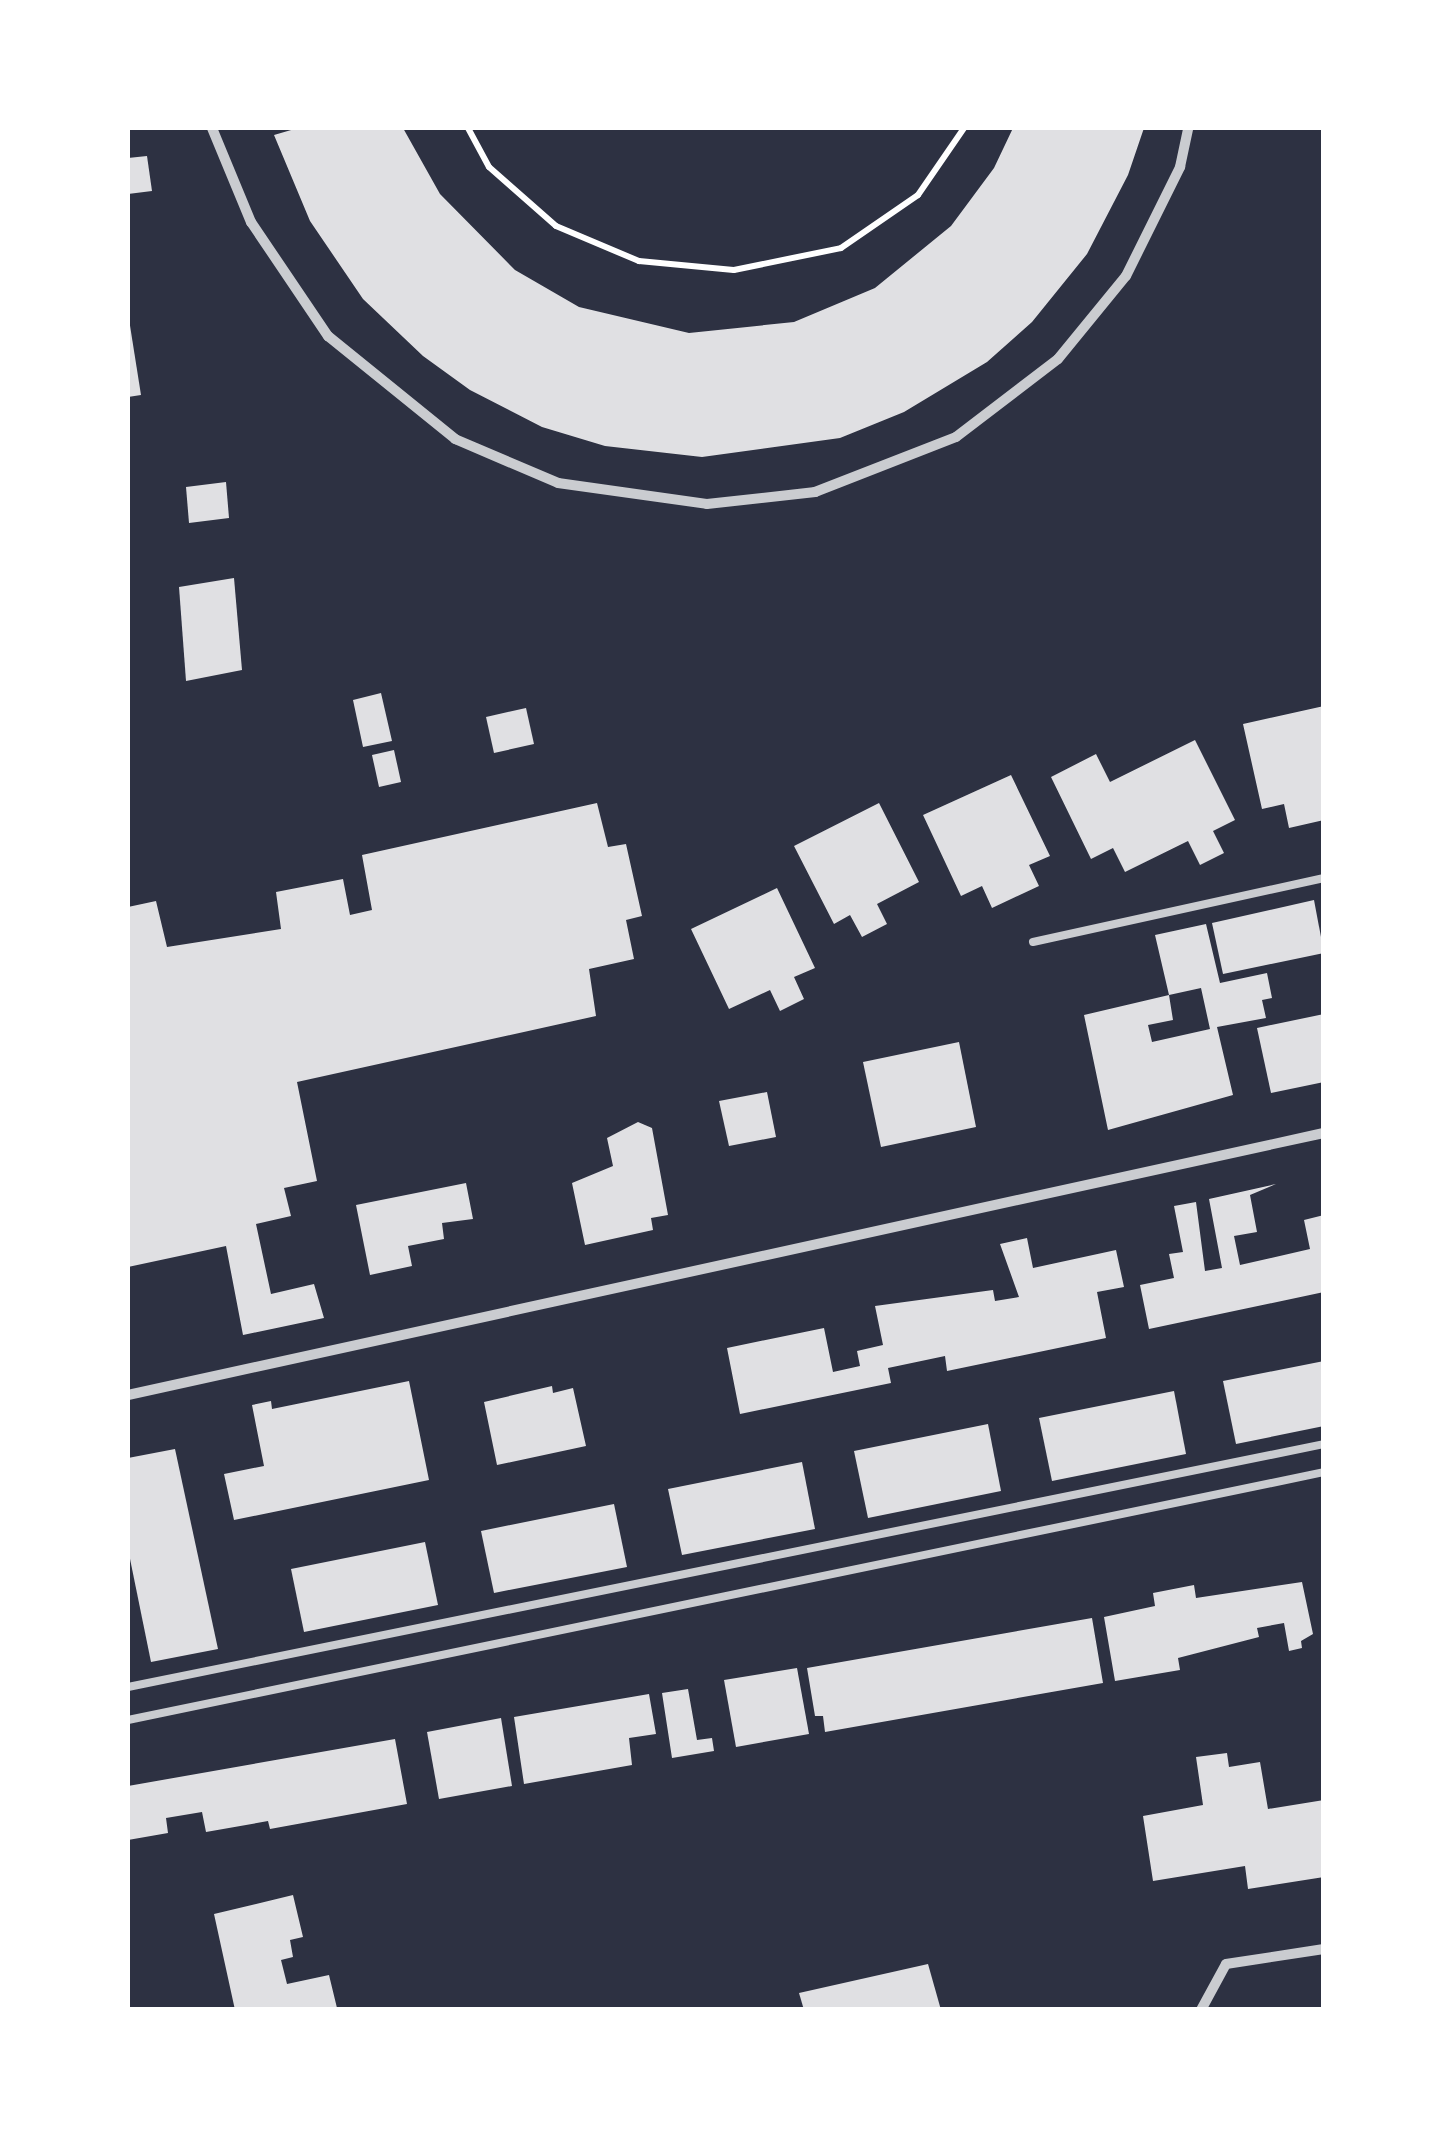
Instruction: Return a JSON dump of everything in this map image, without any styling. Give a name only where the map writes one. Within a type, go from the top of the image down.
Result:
[{"type":"street","points":[[212,128],[251,222],[328,336],[454,439],[558,483],[708,504],[816,492],[956,438],[1058,359],[1126,276],[1180,167],[1188,128]]},
{"type":"street","points":[[128,1396],[1324,1133]]},
{"type":"street","points":[[1200,2010],[1226,1964],[1324,1950]]},
{"type":"lane","points":[[1033,942],[1324,878]]},
{"type":"lane","points":[[128,1687],[1324,1444]]},
{"type":"lane","points":[[128,1720],[1324,1472]]},
{"type":"path","points":[[468,128],[489,167],[556,226],[638,261],[734,270],[841,248],[918,194],[964,128]]},
{"type":"building","points":[[298,128],[403,128],[440,194],[515,270],[579,307],[689,333],[794,322],[875,288],[951,226],[994,168],[1013,128],[1144,128],[1128,175],[1087,254],[1032,322],[987,362],[904,412],[840,438],[702,457],[605,446],[542,427],[470,390],[423,356],[363,299],[310,221],[274,135]]},
{"type":"building","points":[[147,156],[152,191],[128,194],[128,158]]},
{"type":"building","points":[[128,313],[141,395],[128,397]]},
{"type":"building","points":[[226,482],[229,518],[189,523],[186,487]]},
{"type":"building","points":[[234,578],[242,670],[186,681],[179,587]]},
{"type":"building","points":[[381,693],[392,741],[363,747],[353,700]]},
{"type":"building","points":[[1324,706],[1324,820],[1289,828],[1284,804],[1262,809],[1243,724]]},
{"type":"building","points":[[526,708],[534,744],[494,753],[486,717]]},
{"type":"building","points":[[1195,740],[1235,820],[1213,831],[1224,853],[1200,865],[1188,841],[1125,872],[1113,848],[1091,859],[1051,777],[1096,754],[1110,782]]},
{"type":"building","points":[[394,750],[401,782],[379,787],[372,755]]},
{"type":"building","points":[[1011,775],[1050,856],[1029,865],[1039,886],[992,908],[982,886],[961,896],[923,815]]},
{"type":"building","points":[[597,803],[608,847],[626,844],[642,916],[626,920],[634,959],[589,969],[596,1016],[297,1082],[317,1181],[284,1188],[291,1216],[256,1224],[271,1294],[314,1284],[324,1318],[243,1335],[226,1246],[128,1267],[128,907],[156,901],[167,947],[281,929],[276,892],[343,879],[350,915],[372,910],[362,855]]},
{"type":"building","points":[[879,803],[919,882],[877,904],[887,924],[862,937],[850,915],[834,924],[794,846]]},
{"type":"building","points":[[777,888],[815,968],[794,977],[804,999],[780,1011],[770,990],[729,1009],[691,929]]},
{"type":"building","points":[[1314,900],[1324,953],[1223,974],[1212,923]]},
{"type":"building","points":[[1206,924],[1220,983],[1267,973],[1272,998],[1262,1000],[1266,1018],[1217,1027],[1233,1095],[1108,1130],[1084,1015],[1169,995],[1155,935]],"holes":[[[1201,988],[1210,1029],[1152,1042],[1148,1025],[1173,1020],[1169,995]]]},
{"type":"building","points":[[1324,1014],[1324,1082],[1271,1093],[1257,1028]]},
{"type":"building","points":[[959,1042],[976,1127],[881,1147],[863,1062]]},
{"type":"building","points":[[767,1092],[776,1137],[729,1146],[719,1101]]},
{"type":"building","points":[[638,1122],[652,1128],[668,1215],[651,1218],[653,1230],[585,1245],[572,1183],[613,1166],[607,1138]]},
{"type":"building","points":[[466,1183],[473,1219],[442,1223],[444,1239],[408,1246],[412,1266],[370,1275],[356,1205]]},
{"type":"building","points":[[1276,1184],[1250,1195],[1257,1232],[1234,1236],[1240,1265],[1310,1249],[1304,1220],[1324,1215],[1324,1292],[1149,1329],[1140,1285],[1174,1278],[1169,1254],[1183,1252],[1174,1206],[1196,1202],[1205,1271],[1222,1268],[1209,1199]]},
{"type":"building","points":[[1027,1238],[1033,1268],[1116,1250],[1124,1287],[1097,1292],[1106,1338],[947,1371],[945,1356],[888,1368],[891,1383],[740,1414],[727,1348],[824,1328],[833,1372],[860,1366],[857,1351],[883,1345],[875,1306],[993,1290],[995,1301],[1019,1297],[1000,1244]]},
{"type":"building","points":[[1324,1361],[1324,1426],[1236,1444],[1223,1381]]},
{"type":"building","points":[[409,1381],[429,1480],[234,1520],[224,1474],[264,1466],[252,1405],[271,1401],[272,1409]]},
{"type":"building","points":[[552,1386],[553,1393],[573,1388],[586,1446],[497,1465],[484,1402]]},
{"type":"building","points":[[1174,1391],[1186,1454],[1052,1481],[1039,1418]]},
{"type":"building","points":[[988,1424],[1001,1491],[868,1518],[854,1451]]},
{"type":"building","points":[[175,1449],[218,1649],[151,1662],[128,1549],[128,1458]]},
{"type":"building","points":[[802,1462],[815,1529],[682,1555],[668,1489]]},
{"type":"building","points":[[614,1504],[627,1567],[494,1593],[481,1531]]},
{"type":"building","points":[[425,1542],[438,1605],[304,1632],[291,1569]]},
{"type":"building","points":[[1302,1582],[1313,1634],[1301,1641],[1302,1648],[1289,1651],[1284,1623],[1257,1628],[1259,1637],[1178,1658],[1180,1670],[1115,1681],[1104,1617],[1155,1606],[1153,1593],[1194,1585],[1196,1598]]},
{"type":"building","points":[[1092,1618],[1103,1683],[825,1732],[823,1716],[815,1716],[807,1668]]},
{"type":"building","points":[[797,1668],[809,1734],[736,1747],[724,1680]]},
{"type":"building","points":[[688,1689],[697,1740],[712,1738],[714,1751],[672,1758],[662,1693]]},
{"type":"building","points":[[649,1694],[656,1734],[629,1738],[632,1765],[524,1784],[514,1717]]},
{"type":"building","points":[[501,1718],[512,1786],[439,1799],[427,1732]]},
{"type":"building","points":[[395,1739],[407,1804],[270,1829],[268,1821],[206,1832],[202,1812],[166,1818],[168,1833],[128,1840],[128,1786]]},
{"type":"building","points":[[1227,1753],[1229,1767],[1260,1762],[1268,1809],[1324,1800],[1324,1877],[1248,1889],[1245,1866],[1153,1881],[1143,1816],[1203,1805],[1196,1757]]},
{"type":"building","points":[[293,1895],[303,1937],[290,1940],[293,1957],[281,1960],[287,1984],[329,1975],[337,2008],[235,2010],[214,1914]]},
{"type":"building","points":[[928,1964],[941,2010],[804,2010],[799,1993]]}]
